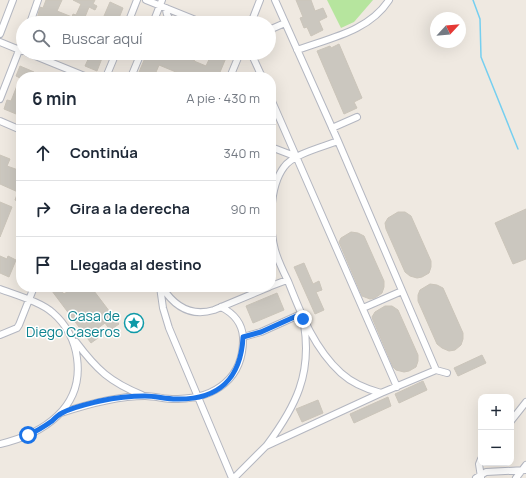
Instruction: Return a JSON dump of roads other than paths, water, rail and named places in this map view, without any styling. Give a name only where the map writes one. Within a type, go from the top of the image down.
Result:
[{"type":"street","points":[[0,34],[13,0]]},
{"type":"street","points":[[32,16],[38,0]]},
{"type":"street","points":[[131,16],[137,0]]},
{"type":"street","points":[[146,0],[163,5],[187,16]]},
{"type":"street","points":[[254,16],[260,0]]},
{"type":"street","points":[[275,0],[338,141],[436,370]]},
{"type":"street","points":[[297,50],[353,30],[370,19],[389,0]]},
{"type":"street","points":[[157,16],[163,5]]},
{"type":"street","points":[[163,5],[168,16]]},
{"type":"street","points":[[276,27],[285,23]]},
{"type":"street","points":[[0,42],[16,48]]},
{"type":"street","points":[[0,99],[17,60]]},
{"type":"street","points":[[46,60],[76,72]]},
{"type":"street","points":[[108,72],[113,60]]},
{"type":"street","points":[[134,72],[138,60]]},
{"type":"street","points":[[232,72],[237,60]]},
{"type":"street","points":[[254,60],[260,72]]},
{"type":"street","points":[[276,109],[397,387]]},
{"type":"street","points":[[332,128],[357,117]]},
{"type":"street","points":[[0,121],[16,128]]},
{"type":"street","points":[[276,185],[279,174],[287,163],[297,157],[338,141]]},
{"type":"street","points":[[276,149],[297,157]]},
{"type":"street","points":[[276,252],[302,317],[319,346],[341,373],[357,385],[381,394]]},
{"type":"street","points":[[276,257],[279,260]]},
{"type":"street","points":[[276,285],[287,280]]},
{"type":"street","points":[[0,290],[49,309],[64,325],[93,364],[107,377],[128,389],[145,396]]},
{"type":"street","points":[[363,308],[402,291]]},
{"type":"street","points":[[0,335],[17,328],[32,292]]},
{"type":"street","points":[[161,292],[163,308],[169,328],[233,478],[266,446],[288,416],[299,392],[306,354],[306,336],[302,317]]},
{"type":"street","points":[[165,292],[174,303],[186,309],[207,312],[258,292]]},
{"type":"street","points":[[0,444],[36,431],[61,413],[99,401],[145,396],[177,399],[198,397],[217,389],[230,379],[238,364],[241,355],[243,337],[241,327],[236,318],[230,312],[221,307]]},
{"type":"street","points":[[243,337],[302,317]]},
{"type":"street","points":[[61,413],[72,396],[78,380],[79,370],[77,352],[70,335]]},
{"type":"street","points":[[266,446],[436,370],[447,373]]},
{"type":"street","points":[[514,417],[526,402]]},
{"type":"street","points":[[479,466],[479,477]]},
{"type":"street","points":[[479,477],[486,472],[525,468]]},
{"type":"street","points":[[516,478],[525,468]]},
{"type":"waterway","points":[[473,0],[480,19],[481,57],[518,149]]},
{"type":"place","name":"Casa de Diego Caseros","points":[[134,323]]}]
